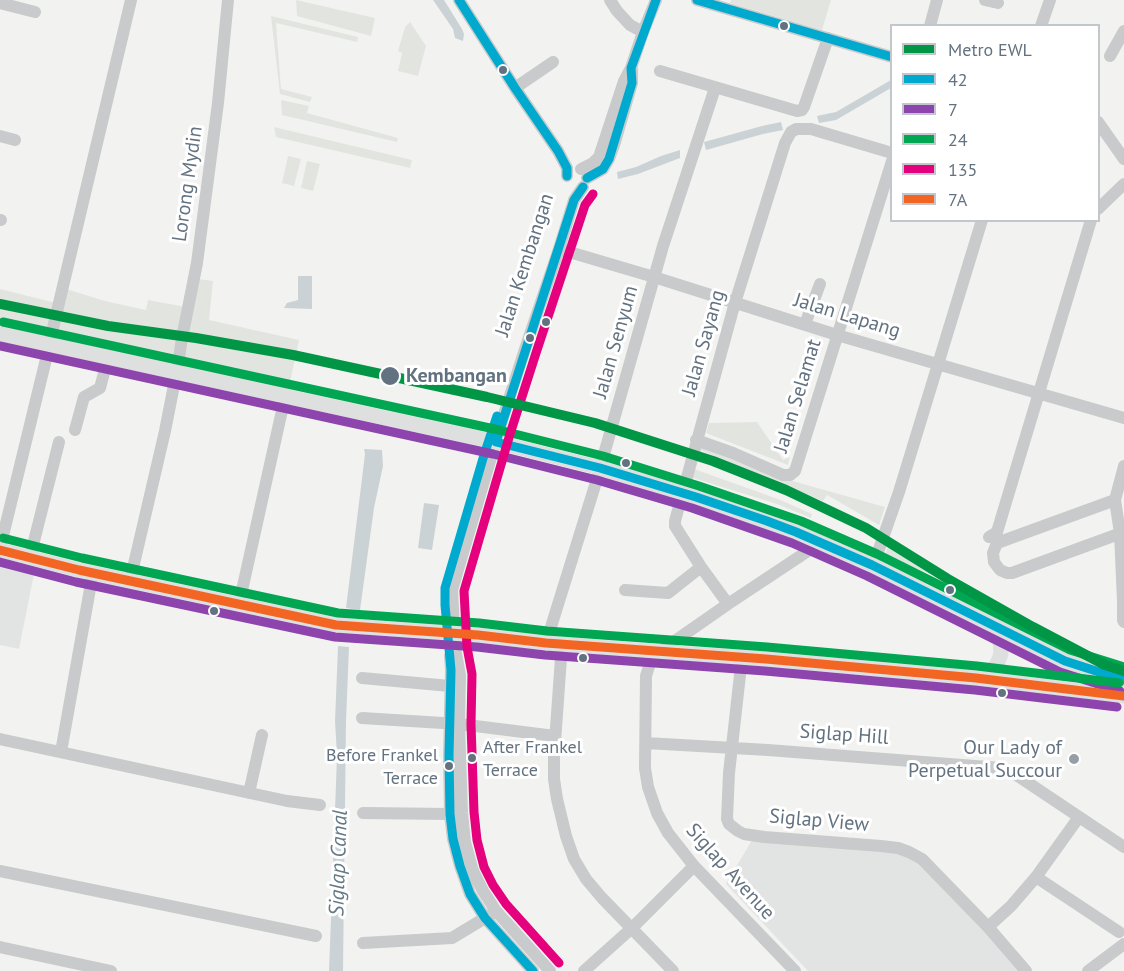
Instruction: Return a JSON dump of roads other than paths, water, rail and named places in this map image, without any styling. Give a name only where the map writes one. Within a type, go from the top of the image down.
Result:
[{"type":"main road","points":[[0,334],[108,358],[177,377],[285,397],[492,442],[600,468],[683,493],[767,521],[872,565],[1065,661],[1124,680]]},
{"type":"main road","points":[[0,549],[130,581],[336,625],[976,678],[1124,696]]},
{"type":"main road","points":[[976,678],[990,672],[997,664],[1001,654],[1000,639],[989,622]]},
{"type":"street","points":[[0,549],[46,355],[44,344],[131,0]]},
{"type":"street","name":"Lorong Mydin","points":[[130,581],[177,377],[182,338],[197,263],[218,103],[228,0]]},
{"type":"street","points":[[459,0],[567,168],[577,177]]},
{"type":"street","points":[[610,0],[630,25],[643,32]]},
{"type":"street","name":"Jalan Kembangan","points":[[451,634],[445,605],[445,588],[570,192],[577,177],[603,168],[609,159],[632,83],[632,68],[656,0]]},
{"type":"street","points":[[698,0],[890,57]]},
{"type":"street","points":[[931,24],[937,0]]},
{"type":"street","points":[[1042,24],[1050,0]]},
{"type":"street","points":[[0,3],[35,12]]},
{"type":"street","points":[[1110,56],[1124,31]]},
{"type":"street","points":[[660,71],[797,111],[804,107],[828,38]]},
{"type":"street","points":[[515,88],[553,62]]},
{"type":"street","name":"Jalan Senyum","points":[[546,643],[600,468],[654,277],[715,88]]},
{"type":"street","points":[[1100,125],[1124,159]]},
{"type":"street","name":"Jalan Sayang","points":[[728,604],[701,567],[675,526],[675,521],[735,302],[785,143],[791,132],[796,129],[811,129],[890,153]]},
{"type":"street","points":[[0,136],[15,140]]},
{"type":"street","name":"Jalan Selamat","points":[[696,440],[734,453],[783,475],[790,475],[795,471],[890,163]]},
{"type":"street","name":"Jalan Kembangan","points":[[492,442],[559,249],[574,200],[577,177]]},
{"type":"street","points":[[1100,207],[1124,184]]},
{"type":"street","points":[[872,565],[899,492],[981,222]]},
{"type":"street","points":[[1090,222],[993,540],[994,561],[1000,570],[1012,573],[1122,533]]},
{"type":"street","name":"Jalan Lapang","points":[[559,249],[837,335],[1124,418]]},
{"type":"street","points":[[805,324],[820,284]]},
{"type":"street","points":[[75,430],[84,397],[100,388],[108,358]]},
{"type":"street","points":[[239,604],[285,397]]},
{"type":"street","points":[[30,557],[59,442]]},
{"type":"street","points":[[1124,466],[1114,500],[1122,533],[1124,622]]},
{"type":"street","points":[[993,540],[1114,500]]},
{"type":"street","points":[[661,652],[820,543]]},
{"type":"street","points":[[625,590],[668,593],[701,567]]},
{"type":"street","points":[[61,752],[93,572]]},
{"type":"street","points":[[451,634],[450,686],[465,842],[473,871],[491,915],[532,971]]},
{"type":"street","points":[[451,634],[460,675],[450,814],[460,866],[470,894],[550,971]]},
{"type":"street","points":[[562,644],[554,756],[557,800],[566,836],[574,859],[590,885],[672,971]]},
{"type":"street","name":"Siglap Avenue","points":[[661,652],[650,663],[646,676],[645,768],[648,787],[657,813],[668,833],[694,866],[795,971]]},
{"type":"street","name":"Siglap View","points":[[742,657],[731,747],[727,819],[729,824],[738,831],[764,837],[890,847],[909,852],[922,859],[988,927],[1026,971]]},
{"type":"street","points":[[362,678],[450,686]]},
{"type":"street","points":[[362,718],[455,724],[555,736]]},
{"type":"street","points":[[249,793],[262,735]]},
{"type":"street","points":[[0,739],[287,801],[320,805]]},
{"type":"street","name":"Siglap Hill","points":[[646,743],[731,747],[1001,768],[1015,774],[1124,847]]},
{"type":"street","points":[[363,813],[450,814]]},
{"type":"street","points":[[988,927],[1011,906],[1036,877],[1079,818]]},
{"type":"street","points":[[585,971],[694,866]]},
{"type":"street","points":[[0,871],[316,936]]},
{"type":"street","points":[[1036,877],[1122,935],[1110,955],[1088,971]]},
{"type":"street","points":[[363,943],[452,938],[491,915]]},
{"type":"street","points":[[0,947],[71,966],[111,971]]},
{"type":"water","points":[[433,0],[444,0],[462,29],[463,41],[455,38],[453,29]]},
{"type":"water","points":[[890,81],[890,89],[836,120],[819,123],[817,116],[836,112]]},
{"type":"water","points":[[781,122],[783,130],[706,150],[704,142]]},
{"type":"water","points":[[680,150],[680,158],[618,179],[617,172]]},
{"type":"water","points":[[298,276],[312,276],[312,309],[284,308],[287,303],[298,300]]},
{"type":"water","points":[[364,449],[382,450],[383,466],[374,508],[360,610],[346,608]]},
{"type":"water","points":[[424,503],[439,505],[432,550],[418,548]]},
{"type":"water","name":"Siglap Canal","points":[[338,646],[349,647],[343,971],[329,971],[337,756],[335,721]]},
{"type":"metro line","name":"EWL","points":[[0,304],[108,326],[293,355],[487,397],[595,423],[713,461],[786,490],[866,528],[948,579],[1033,627],[1105,665],[1124,671]]},
{"type":"place","name":"Kembangan","points":[[390,376]]},
{"type":"place","name":"After Frankel Terrace","points":[[472,758]]},
{"type":"place","name":"Our Lady of Perpetual Succour","points":[[1074,759]]},
{"type":"place","name":"Before Frankel Terrace","points":[[449,766]]}]
